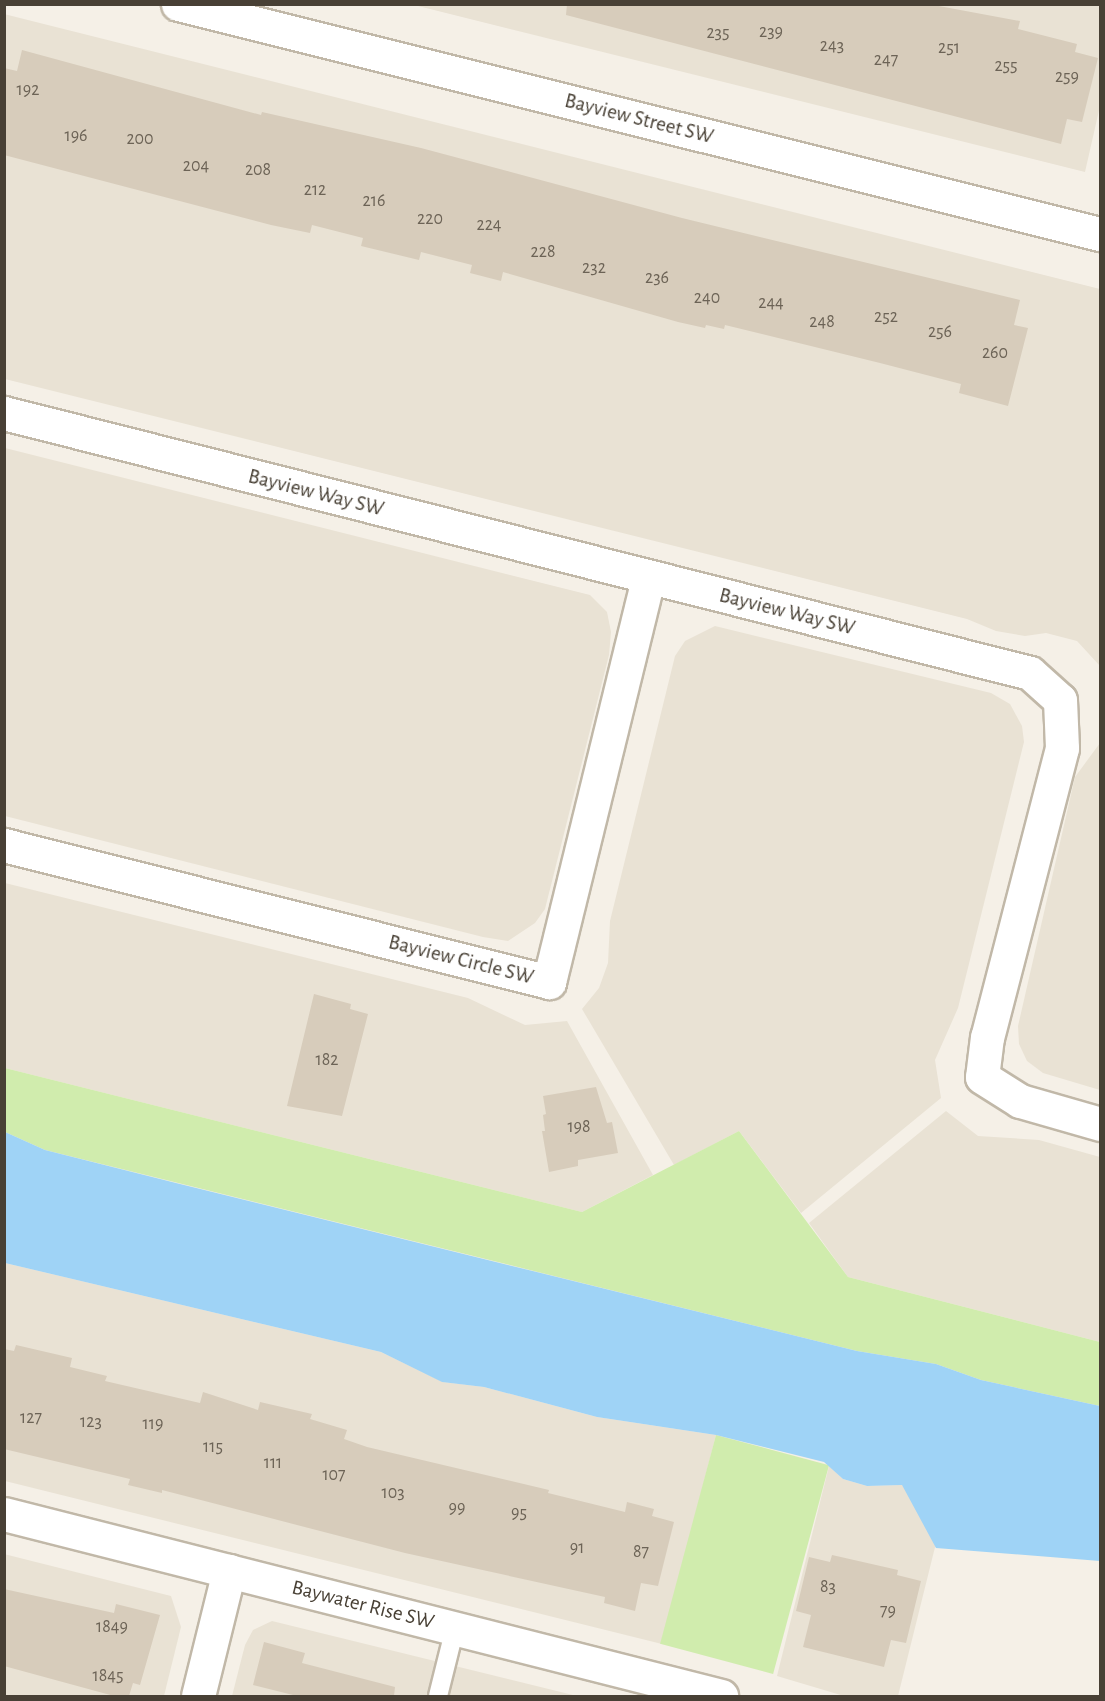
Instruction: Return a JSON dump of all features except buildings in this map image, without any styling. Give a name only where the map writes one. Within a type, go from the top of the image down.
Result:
[{"type":"street","name":"Bayview Street SW","points":[[178,4],[276,16],[1101,234]]},
{"type":"street","name":"Bayview Way SW","points":[[4,413],[1030,673],[1060,700],[1062,748],[987,1037],[982,1077],[1020,1101],[1101,1124]]},
{"type":"street","name":"Bayview Circle SW","points":[[4,845],[549,982],[648,578]]},
{"type":"street","name":"Baywater Rise SW","points":[[4,1514],[455,1628],[671,1690],[721,1696]]},
{"type":"street","points":[[198,1696],[229,1571]]},
{"type":"lane","points":[[438,1696],[455,1628]]},
{"type":"shaded area","points":[[414,5],[1100,5],[1100,106],[1085,172]]},
{"type":"shaded area","points":[[4,14],[1100,289],[1100,666],[1077,641],[1046,633],[1025,636],[996,631],[967,619],[5,379]]},
{"type":"shaded area","points":[[5,448],[590,595],[607,612],[611,632],[609,655],[545,909],[535,923],[508,941],[483,937],[5,816]]},
{"type":"shaded area","points":[[715,626],[991,693],[1010,704],[1022,726],[1024,742],[958,1008],[935,1060],[941,1098],[801,1213],[739,1131],[674,1165],[582,1009],[599,988],[608,963],[610,921],[675,656],[685,641]]},
{"type":"shaded area","points":[[1100,743],[1100,1090],[1043,1073],[1027,1061],[1019,1044],[1018,1026],[1075,777]]},
{"type":"shaded area","points":[[5,883],[468,998],[525,1025],[567,1021],[653,1175],[582,1212],[5,1068]]},
{"type":"shaded area","points":[[946,1111],[978,1136],[1039,1140],[1100,1157],[1100,1342],[848,1277],[809,1223]]},
{"type":"shaded area","points":[[5,1263],[381,1352],[443,1382],[484,1387],[597,1417],[716,1435],[662,1644],[5,1481]]},
{"type":"shaded area","points":[[829,1466],[843,1479],[867,1486],[902,1485],[947,1499],[898,1696],[844,1696],[777,1676]]},
{"type":"shaded area","points":[[4,1554],[171,1596],[181,1627],[164,1696],[5,1696]]},
{"type":"shaded area","points":[[272,1621],[577,1696],[232,1696],[245,1645],[253,1630]]},
{"type":"green space","points":[[5,1068],[582,1212],[739,1131],[848,1277],[1100,1342],[1100,1406],[981,1380],[936,1364],[857,1351],[45,1150],[5,1132]]},
{"type":"green space","points":[[716,1435],[829,1465],[773,1674],[660,1644]]},
{"type":"water","points":[[5,1132],[45,1150],[176,1183],[857,1351],[936,1364],[981,1380],[1100,1406],[1100,1561],[936,1548],[902,1485],[867,1486],[843,1479],[824,1462],[716,1435],[597,1417],[484,1387],[442,1382],[381,1352],[5,1263]]}]
